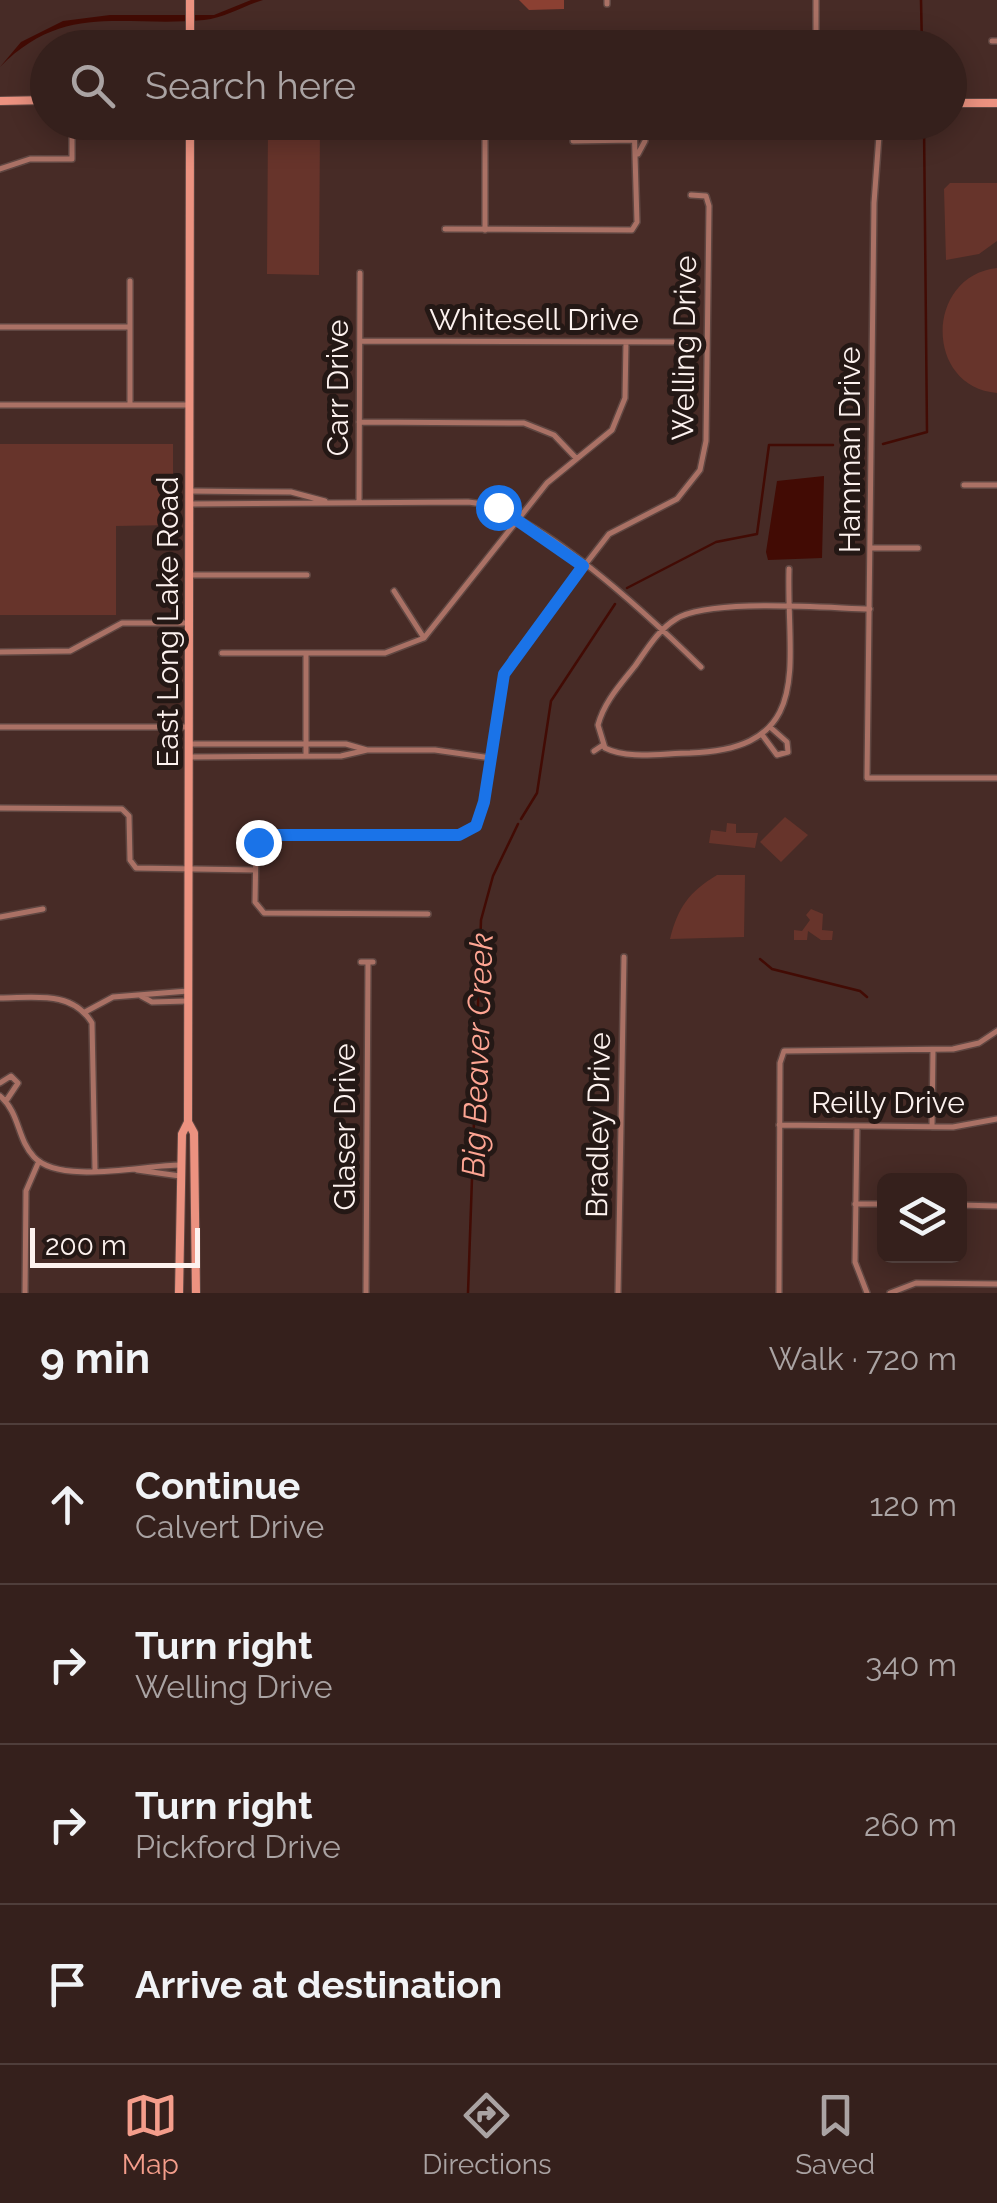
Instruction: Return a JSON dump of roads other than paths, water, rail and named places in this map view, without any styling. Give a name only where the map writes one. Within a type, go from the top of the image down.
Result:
[{"type":"main road","points":[[190,0],[190,30]]},
{"type":"main road","points":[[0,101],[30,100]]},
{"type":"main road","points":[[967,103],[997,103]]},
{"type":"main road","name":"East Long Lake Road","points":[[179,1293],[181,1150],[188,1122],[190,140]]},
{"type":"main road","name":"East Long Lake Road","points":[[188,1122],[194,1133],[195,1153],[196,1293]]},
{"type":"main road","points":[[181,1150],[195,1153]]},
{"type":"main road","points":[[179,1235],[186,1240],[196,1238]]},
{"type":"main road","points":[[179,1268],[187,1266],[196,1273]]},
{"type":"street","points":[[816,0],[816,30]]},
{"type":"street","points":[[0,170],[30,159],[72,159],[72,140]]},
{"type":"street","points":[[485,140],[485,230]]},
{"type":"street","points":[[445,229],[632,230],[636,222],[634,140],[572,141]]},
{"type":"street","points":[[636,157],[646,140]]},
{"type":"street","name":"Hamman Drive","points":[[879,140],[874,204],[867,778],[997,778]]},
{"type":"street","name":"Welling Drive","points":[[255,870],[256,845],[268,836],[468,833],[482,810],[509,664],[609,534],[670,504],[696,477],[706,452],[709,206],[703,195],[691,194]]},
{"type":"street","name":"Carr Drive","points":[[359,502],[360,274]]},
{"type":"street","points":[[130,281],[130,405]]},
{"type":"street","points":[[0,327],[130,327]]},
{"type":"street","name":"Whitesell Drive","points":[[360,341],[707,342]]},
{"type":"street","points":[[222,654],[392,652],[424,638],[552,478],[606,436],[620,416],[626,389],[626,342]]},
{"type":"street","points":[[0,404],[190,405]]},
{"type":"street","points":[[359,422],[524,423],[549,431],[576,458]]},
{"type":"street","points":[[964,485],[997,485]]},
{"type":"street","points":[[190,491],[297,492],[328,502]]},
{"type":"street","points":[[256,491],[256,504]]},
{"type":"street","points":[[190,504],[477,503],[519,518],[662,630],[700,667]]},
{"type":"street","points":[[871,548],[918,548]]},
{"type":"street","points":[[789,570],[788,608],[786,698],[762,736],[725,752],[625,754],[603,745],[598,734],[610,697],[662,630],[698,610],[788,608],[870,610]]},
{"type":"street","points":[[189,575],[308,575]]},
{"type":"street","points":[[394,591],[424,638]]},
{"type":"street","points":[[0,652],[70,650],[122,623],[189,623]]},
{"type":"street","points":[[306,653],[306,756]]},
{"type":"street","points":[[0,727],[189,728]]},
{"type":"street","points":[[762,736],[777,755],[788,752],[787,742],[770,728]]},
{"type":"street","points":[[189,744],[353,744],[367,750]]},
{"type":"street","points":[[256,744],[256,756]]},
{"type":"street","points":[[594,751],[603,745]]},
{"type":"street","points":[[189,756],[347,756],[367,750],[435,750],[491,758]]},
{"type":"street","points":[[0,808],[122,809],[129,816],[134,866],[255,870],[255,902],[267,914],[428,914]]},
{"type":"street","points":[[0,916],[43,909]]},
{"type":"street","name":"Bradley Drive","points":[[618,1293],[624,957]]},
{"type":"street","name":"Glaser Drive","points":[[366,1293],[367,962]]},
{"type":"street","points":[[84,1012],[106,999],[142,996],[152,1002],[188,996]]},
{"type":"street","points":[[0,998],[63,999],[84,1012],[96,1041],[95,1170]]},
{"type":"street","points":[[779,1293],[780,1063],[784,1051],[970,1046],[997,1031]]},
{"type":"street","points":[[932,1127],[933,1049]]},
{"type":"street","points":[[0,1083],[11,1076],[18,1083],[3,1098],[19,1122],[28,1150],[39,1162],[56,1170],[137,1170],[181,1165]]},
{"type":"street","name":"Reilly Drive","points":[[779,1125],[932,1127],[997,1119]]},
{"type":"street","points":[[856,1126],[855,1262],[866,1293]]},
{"type":"street","points":[[26,1293],[26,1191],[39,1162]]},
{"type":"street","points":[[137,1170],[180,1176]]},
{"type":"street","points":[[856,1204],[877,1204]]},
{"type":"street","points":[[967,1206],[997,1206]]},
{"type":"street","points":[[890,1293],[916,1283],[997,1284]]},
{"type":"waterway","name":"Big Beaver Creek","points":[[921,0],[922,30]]},
{"type":"waterway","name":"Big Beaver Creek","points":[[883,444],[927,432],[924,140]]},
{"type":"waterway","name":"Big Beaver Creek","points":[[627,588],[716,542],[757,534],[769,445],[833,445]]},
{"type":"waterway","name":"Big Beaver Creek","points":[[521,819],[537,793],[551,701],[615,604]]},
{"type":"waterway","name":"Big Beaver Creek","points":[[468,1293],[481,920],[493,876],[518,824]]},
{"type":"waterway","points":[[760,959],[772,969],[860,991],[867,997]]}]
